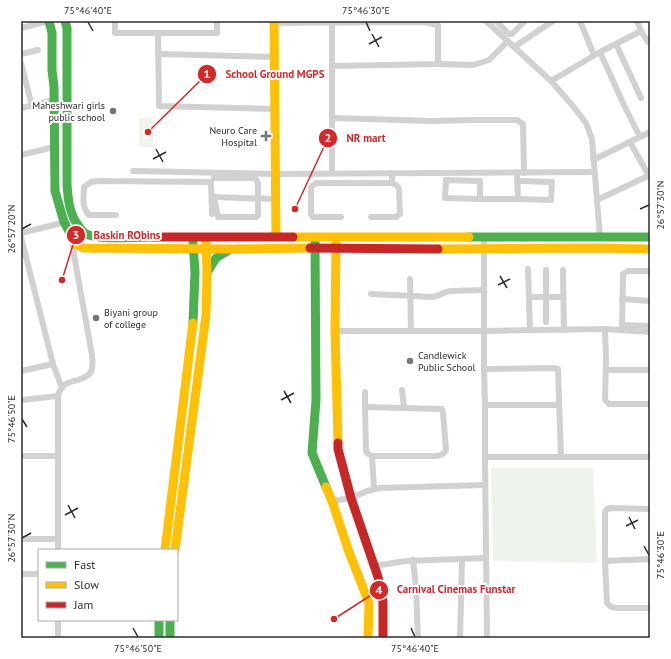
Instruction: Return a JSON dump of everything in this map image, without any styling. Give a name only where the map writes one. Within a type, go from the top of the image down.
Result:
[{"type":"street","points":[[21,28],[49,21],[52,33],[55,191],[69,221],[93,367],[90,373],[84,378],[64,385],[58,396],[58,549]]},
{"type":"street","points":[[65,21],[67,28],[67,184],[70,213],[69,221]]},
{"type":"street","points":[[115,21],[115,33],[216,33],[216,21]]},
{"type":"street","points":[[486,21],[550,81],[586,123],[592,139],[600,237]]},
{"type":"street","points":[[496,21],[509,34],[512,34],[525,21]]},
{"type":"street","points":[[514,47],[553,21]]},
{"type":"street","points":[[580,21],[594,55]]},
{"type":"street","points":[[637,21],[641,31],[649,43]]},
{"type":"street","points":[[276,237],[274,22],[424,22],[438,25],[438,64]]},
{"type":"street","points":[[332,23],[332,173]]},
{"type":"street","points":[[550,81],[594,55],[641,31]]},
{"type":"street","points":[[158,33],[159,106],[275,109]]},
{"type":"street","points":[[332,66],[438,64],[473,65],[489,60],[508,41]]},
{"type":"street","points":[[616,44],[641,98]]},
{"type":"street","points":[[21,54],[38,50]]},
{"type":"street","points":[[600,52],[640,137]]},
{"type":"street","points":[[158,54],[274,57]]},
{"type":"street","points":[[21,63],[32,106]]},
{"type":"street","points":[[21,108],[54,100]]},
{"type":"street","points":[[332,118],[432,121],[517,120],[523,124],[521,173],[518,181],[518,199]]},
{"type":"street","points":[[593,160],[650,132]]},
{"type":"street","points":[[597,200],[650,176],[630,142]]},
{"type":"street","points":[[21,154],[54,147]]},
{"type":"street","points":[[133,171],[174,172],[255,178],[258,183],[258,216],[219,218],[217,216],[212,176]]},
{"type":"street","points":[[174,172],[176,182]]},
{"type":"street","points":[[116,215],[90,215],[84,207],[84,187],[91,182],[99,180],[176,182],[212,176],[275,174],[594,172]]},
{"type":"street","points":[[392,173],[392,183]]},
{"type":"street","points":[[212,176],[212,214]]},
{"type":"street","points":[[480,199],[480,181],[446,180],[445,198],[480,199],[518,199],[551,200],[552,182],[518,181]]},
{"type":"street","points":[[341,217],[313,217],[311,214],[311,187],[313,185],[316,183],[392,183],[397,185],[400,214],[396,217],[371,217]]},
{"type":"street","points":[[214,197],[275,199]]},
{"type":"street","points":[[69,221],[89,235],[111,237],[650,237]]},
{"type":"street","points":[[21,233],[69,221]]},
{"type":"street","points":[[73,240],[83,232]]},
{"type":"street","points":[[165,549],[193,319],[195,272],[193,237]]},
{"type":"street","points":[[175,549],[206,315],[206,237]]},
{"type":"street","points":[[315,237],[316,400],[312,454],[332,502],[349,552],[369,603],[368,638]]},
{"type":"street","points":[[336,237],[338,449],[351,498],[378,577],[383,602],[383,638]]},
{"type":"street","points":[[484,237],[487,638]]},
{"type":"street","points":[[21,238],[53,364],[62,388]]},
{"type":"street","points":[[73,240],[82,248],[596,248],[650,250]]},
{"type":"street","points":[[180,248],[188,257],[195,272]]},
{"type":"street","points":[[207,272],[214,258],[233,249]]},
{"type":"street","points":[[528,269],[530,330]]},
{"type":"street","points":[[546,270],[546,322]]},
{"type":"street","points":[[563,270],[564,330]]},
{"type":"street","points":[[622,327],[623,274],[628,270],[650,271]]},
{"type":"street","points":[[410,280],[411,331]]},
{"type":"street","points":[[371,294],[433,297],[450,291],[484,290]]},
{"type":"street","points":[[529,297],[563,297]]},
{"type":"street","points":[[622,299],[650,301]]},
{"type":"street","points":[[336,331],[564,330],[650,326]]},
{"type":"street","points":[[622,327],[650,332]]},
{"type":"street","points":[[605,329],[606,402],[609,404],[650,404]]},
{"type":"street","points":[[21,371],[53,364]]},
{"type":"street","points":[[484,369],[558,369],[561,457]]},
{"type":"street","points":[[606,370],[650,370]]},
{"type":"street","points":[[402,390],[404,408]]},
{"type":"street","points":[[365,392],[365,407],[366,450],[367,453],[372,456],[436,456],[445,453],[445,428],[442,409],[365,407]]},
{"type":"street","points":[[21,400],[58,396]]},
{"type":"street","points":[[485,405],[559,406]]},
{"type":"street","points":[[21,456],[58,456]]},
{"type":"street","points":[[372,456],[374,489]]},
{"type":"street","points":[[485,457],[650,457]]},
{"type":"street","points":[[332,502],[351,498],[367,491],[380,488],[485,485]]},
{"type":"street","points":[[650,509],[610,508],[605,512],[607,603],[611,607],[617,608],[650,608]]},
{"type":"street","points":[[21,539],[58,539]]},
{"type":"street","points":[[374,566],[413,560],[486,558]]},
{"type":"street","points":[[460,638],[462,559]]},
{"type":"street","points":[[605,561],[650,559]]},
{"type":"street","points":[[413,560],[416,588],[418,638]]},
{"type":"street","points":[[21,574],[38,574]]},
{"type":"street","points":[[416,588],[462,588]]},
{"type":"street","points":[[58,621],[58,638]]},
{"type":"street","points":[[158,638],[159,621]]},
{"type":"street","points":[[170,621],[170,638]]},
{"type":"shaded area","points":[[139,118],[153,118],[153,147],[139,147]]},
{"type":"shaded area","points":[[491,468],[593,468],[597,563],[493,561]]},
{"type":"traffic: fast","points":[[49,21],[52,33],[52,70],[54,87],[55,191],[64,222],[73,239]]},
{"type":"traffic: fast","points":[[65,21],[67,28],[67,184],[73,216],[82,231],[91,236],[108,238],[154,237]]},
{"type":"traffic: fast","points":[[469,237],[650,237]]},
{"type":"traffic: fast","points":[[315,242],[316,400],[312,453],[326,487]]},
{"type":"traffic: fast","points":[[193,243],[195,272],[193,323]]},
{"type":"traffic: fast","points":[[208,271],[216,258],[229,250]]},
{"type":"traffic: fast","points":[[159,621],[159,638]]},
{"type":"traffic: fast","points":[[170,621],[170,638]]},
{"type":"traffic: slow","points":[[274,21],[276,237]]},
{"type":"traffic: slow","points":[[293,237],[469,237]]},
{"type":"traffic: slow","points":[[73,239],[77,245],[83,248],[310,248]]},
{"type":"traffic: slow","points":[[336,242],[335,331],[338,443]]},
{"type":"traffic: slow","points":[[175,549],[206,315],[206,243]]},
{"type":"traffic: slow","points":[[438,249],[650,249]]},
{"type":"traffic: slow","points":[[165,549],[193,323]]},
{"type":"traffic: slow","points":[[326,487],[369,603],[368,638]]},
{"type":"traffic: jam","points":[[154,237],[293,237]]},
{"type":"traffic: jam","points":[[310,248],[438,249]]},
{"type":"traffic: jam","points":[[338,443],[338,449],[351,498],[378,577],[383,602],[383,638]]},
{"type":"place","name":"Maheshwari girls public school","points":[[113,111]]},
{"type":"place","name":"School Ground MGPS","points":[[148,132]]},
{"type":"place","name":"Neuro Care Hospital","points":[[266,136]]},
{"type":"place","name":"NR mart","points":[[295,209]]},
{"type":"place","name":"Baskin RObins","points":[[62,280]]},
{"type":"place","name":"Biyani group of college","points":[[96,318]]},
{"type":"place","name":"Candlewick Public School","points":[[410,361]]},
{"type":"place","name":"Carnival Cinemas Funstar","points":[[334,619]]}]
